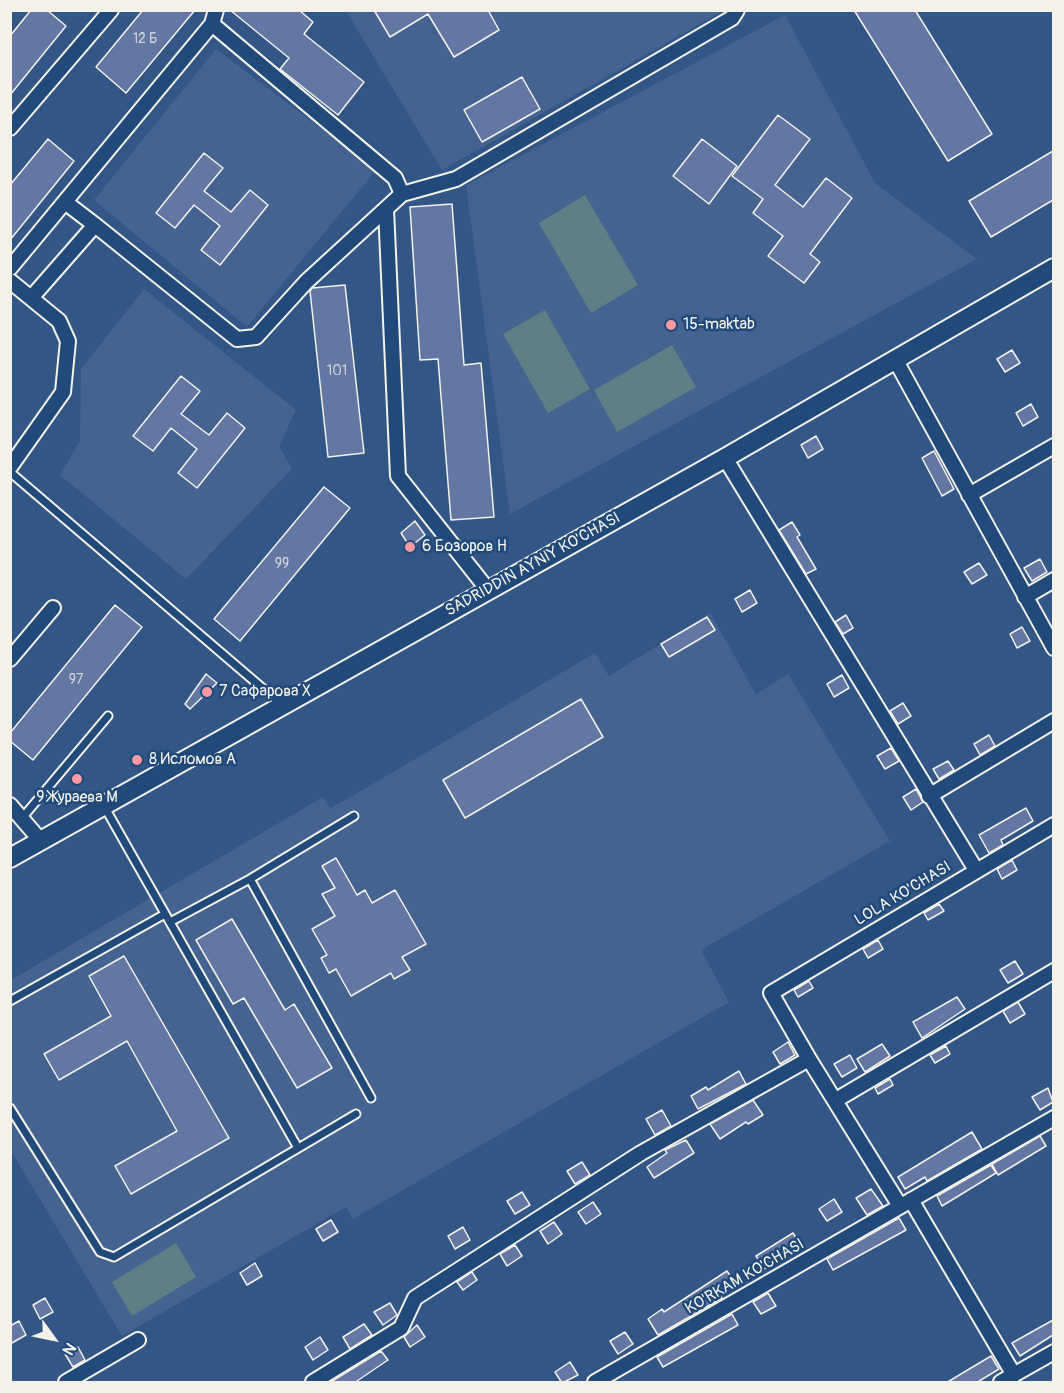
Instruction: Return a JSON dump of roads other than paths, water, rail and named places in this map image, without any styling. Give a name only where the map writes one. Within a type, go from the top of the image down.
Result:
[{"type":"street","points":[[10,128],[111,10]]},
{"type":"street","points":[[65,202],[237,339],[256,337],[306,282],[402,194],[456,180],[732,18],[737,10]]},
{"type":"street","points":[[10,268],[214,17],[395,178],[402,194]]},
{"type":"street","points":[[386,209],[398,476],[488,590]]},
{"type":"street","points":[[31,298],[94,225]]},
{"type":"street","name":"SADRIDDIN AYNIY KO'CHASI","points":[[10,858],[725,458],[1053,268]]},
{"type":"street","points":[[10,281],[59,321],[68,340],[63,392],[10,467]]},
{"type":"street","points":[[896,360],[1053,648]]},
{"type":"street","points":[[969,495],[1053,446]]},
{"type":"street","points":[[725,458],[976,870]]},
{"type":"street","points":[[1025,597],[1053,580]]},
{"type":"street","points":[[10,659],[53,608]]},
{"type":"street","points":[[929,796],[1053,721]]},
{"type":"street","points":[[10,805],[41,841]]},
{"type":"street","name":"LOLA KO'CHASI","points":[[809,1059],[771,993],[1053,825]]},
{"type":"street","points":[[836,1100],[1053,971]]},
{"type":"street","points":[[313,1383],[401,1328],[415,1298],[641,1153],[809,1059],[906,1203],[1014,1375]]},
{"type":"street","name":"KO'RKAM KO'CHASI","points":[[595,1383],[1053,1118]]},
{"type":"street","points":[[66,1383],[138,1340]]},
{"type":"street","points":[[1001,1383],[1053,1352]]},
{"type":"lane","points":[[10,472],[283,705]]},
{"type":"lane","points":[[22,817],[108,716]]},
{"type":"lane","points":[[104,806],[298,1148]]},
{"type":"lane","points":[[170,922],[250,879],[354,816]]},
{"type":"lane","points":[[250,879],[371,1098]]},
{"type":"lane","points":[[10,1001],[165,914]]},
{"type":"lane","points":[[10,1108],[100,1252],[114,1257],[356,1114]]},
{"type":"place","name":"15-maktab","points":[[671,325]]},
{"type":"place","name":"6 Бозоров Н","points":[[410,547]]},
{"type":"place","name":"7 Сафарова Х","points":[[207,692]]},
{"type":"place","name":"8 Исломов А","points":[[137,760]]},
{"type":"place","name":"9 Жураева М","points":[[77,779]]}]
